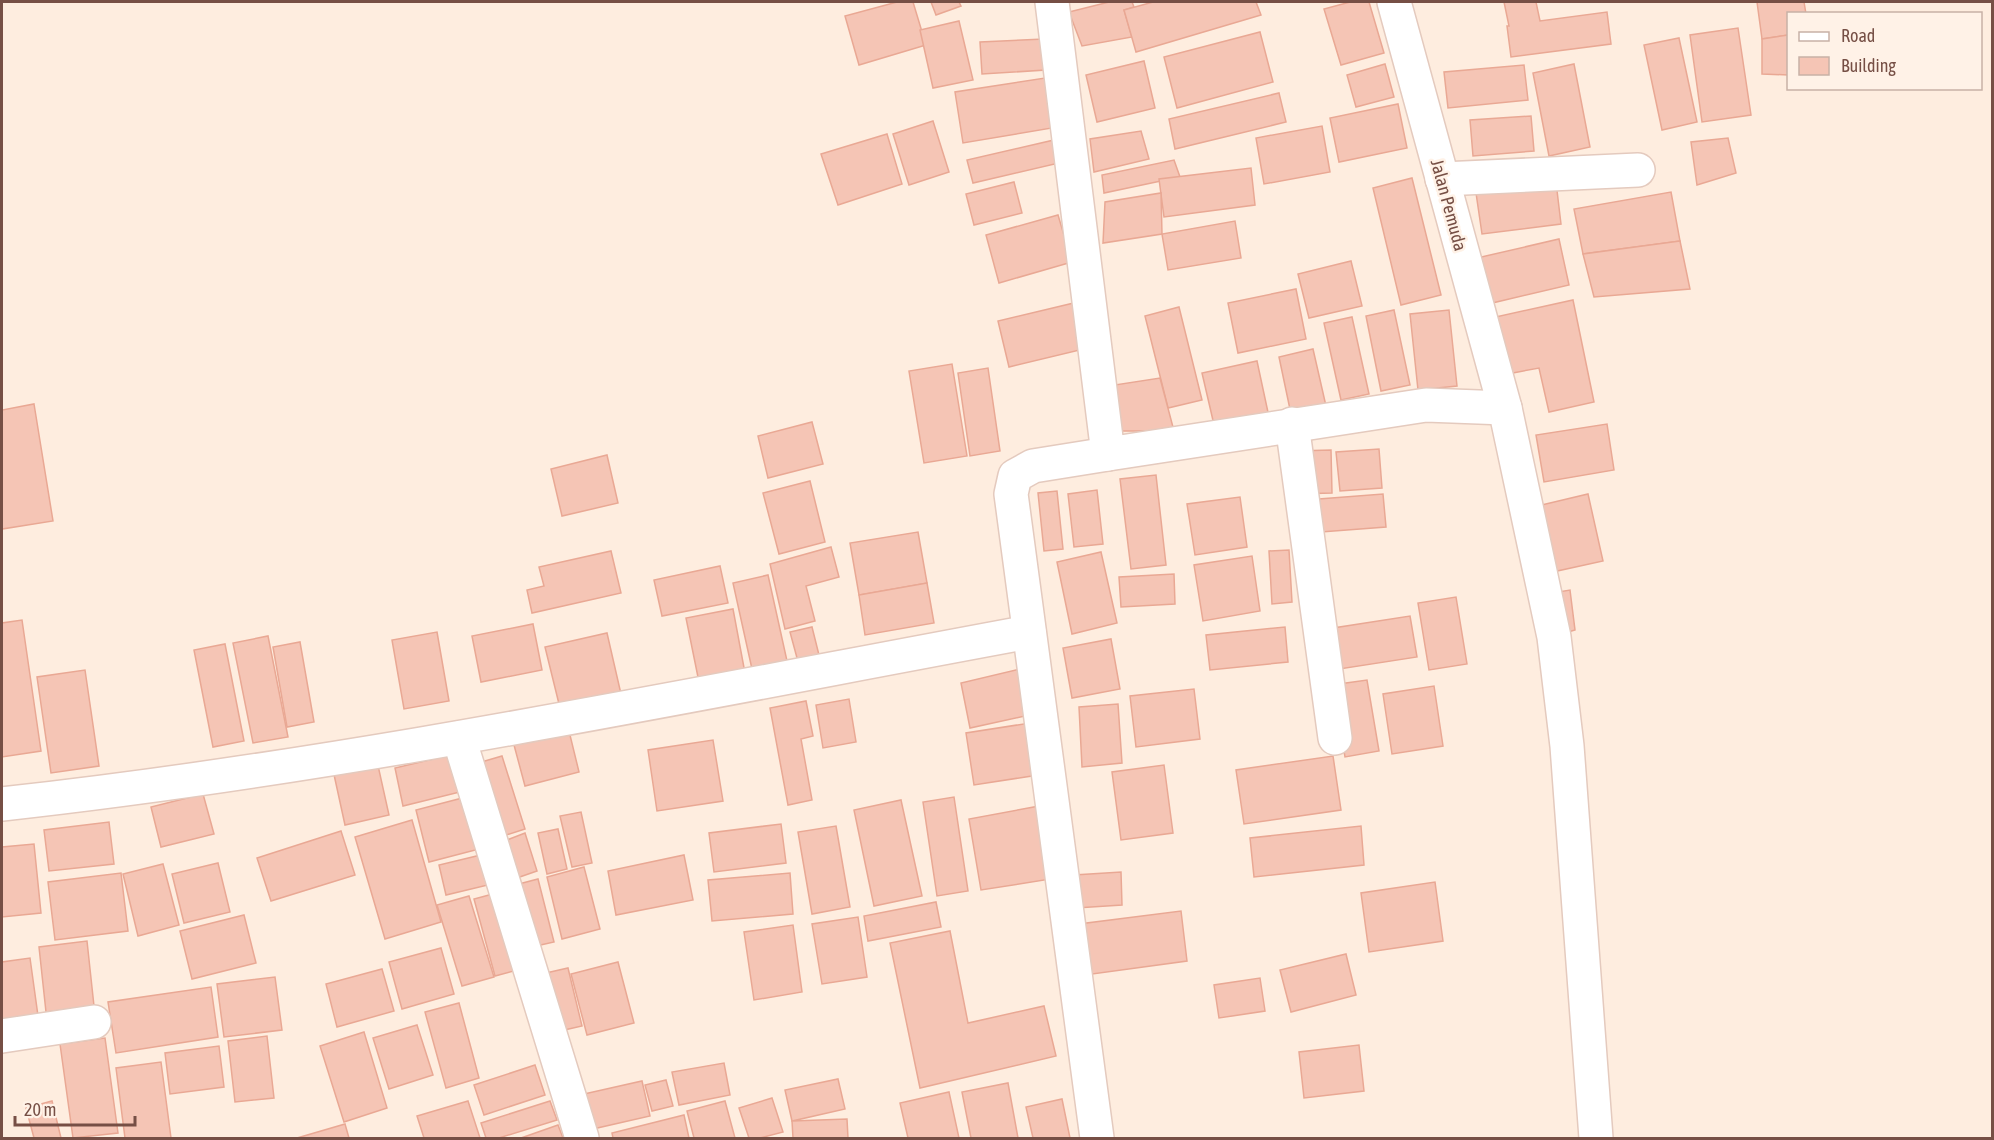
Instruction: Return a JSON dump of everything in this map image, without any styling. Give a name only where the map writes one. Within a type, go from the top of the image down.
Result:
[{"type":"street","points":[[1052,2],[1108,454]]},
{"type":"street","name":"Jalan Pemuda","points":[[1394,2],[1505,408],[1554,637],[1567,746],[1596,1138]]},
{"type":"street","points":[[1442,178],[1638,170]]},
{"type":"street","points":[[1097,1138],[1011,494],[1015,476],[1033,466],[1426,405],[1505,408]]},
{"type":"street","points":[[1292,424],[1335,738]]},
{"type":"street","points":[[2,804],[71,796],[459,738],[1029,632]]},
{"type":"street","points":[[459,738],[582,1138]]},
{"type":"street","points":[[2,1036],[94,1023]]},
{"type":"building","points":[[897,2],[913,2],[926,45],[859,65],[845,16]]},
{"type":"building","points":[[931,2],[959,2],[961,6],[936,15]]},
{"type":"building","points":[[1109,2],[1132,2],[1134,7],[1124,10],[1132,37],[1082,46],[1069,12]]},
{"type":"building","points":[[1153,2],[1256,2],[1261,15],[1136,52],[1124,10]]},
{"type":"building","points":[[1350,2],[1369,2],[1384,53],[1341,65],[1324,9]]},
{"type":"building","points":[[1504,2],[1536,2],[1540,21],[1607,12],[1611,44],[1511,57],[1507,26],[1509,26]]},
{"type":"building","points":[[1757,2],[1804,2],[1806,12],[1787,12],[1787,35],[1762,39]]},
{"type":"building","points":[[959,21],[973,80],[933,88],[920,30]]},
{"type":"building","points":[[1738,28],[1751,115],[1702,122],[1690,35]]},
{"type":"building","points":[[1260,32],[1273,82],[1177,108],[1164,57]]},
{"type":"building","points":[[1787,35],[1787,75],[1762,74],[1762,39]]},
{"type":"building","points":[[1679,38],[1697,122],[1662,130],[1644,45]]},
{"type":"building","points":[[1044,39],[1046,70],[982,74],[980,42]]},
{"type":"building","points":[[1144,61],[1155,108],[1097,122],[1086,75]]},
{"type":"building","points":[[1385,64],[1394,97],[1356,107],[1347,75]]},
{"type":"building","points":[[1574,64],[1590,147],[1549,156],[1533,73]]},
{"type":"building","points":[[1524,65],[1528,100],[1448,108],[1444,72]]},
{"type":"building","points":[[1045,78],[1052,128],[963,143],[955,92]]},
{"type":"building","points":[[1279,93],[1286,122],[1175,149],[1169,119]]},
{"type":"building","points":[[1398,104],[1407,148],[1339,162],[1330,118]]},
{"type":"building","points":[[1531,116],[1534,151],[1473,156],[1470,120]]},
{"type":"building","points":[[933,121],[949,172],[909,185],[893,134]]},
{"type":"building","points":[[1322,126],[1330,172],[1264,184],[1256,138]]},
{"type":"building","points":[[1141,131],[1149,159],[1094,172],[1090,139]]},
{"type":"building","points":[[887,134],[902,184],[838,205],[821,154]]},
{"type":"building","points":[[1728,138],[1736,173],[1697,185],[1691,142]]},
{"type":"building","points":[[1054,140],[1059,163],[973,183],[967,160]]},
{"type":"building","points":[[1174,160],[1180,177],[1104,193],[1102,175]]},
{"type":"building","points":[[1251,168],[1255,205],[1164,217],[1159,179]]},
{"type":"building","points":[[1412,178],[1441,295],[1401,305],[1373,188]]},
{"type":"building","points":[[1014,182],[1022,213],[974,225],[966,194]]},
{"type":"building","points":[[1556,182],[1561,224],[1482,234],[1476,193]]},
{"type":"building","points":[[1671,192],[1680,241],[1583,254],[1574,209]]},
{"type":"building","points":[[1161,193],[1162,234],[1103,243],[1105,202]]},
{"type":"building","points":[[1058,215],[1072,262],[999,283],[986,235]]},
{"type":"building","points":[[1235,221],[1241,258],[1168,270],[1162,234]]},
{"type":"building","points":[[1559,239],[1569,285],[1488,304],[1477,258]]},
{"type":"building","points":[[1680,241],[1690,289],[1594,297],[1583,254]]},
{"type":"building","points":[[1351,261],[1362,306],[1309,318],[1298,274]]},
{"type":"building","points":[[1296,289],[1306,339],[1238,353],[1228,303]]},
{"type":"building","points":[[1573,300],[1594,402],[1549,412],[1539,368],[1502,375],[1491,318]]},
{"type":"building","points":[[1078,302],[1088,348],[1009,367],[998,321]]},
{"type":"building","points":[[1179,307],[1202,400],[1168,408],[1145,316]]},
{"type":"building","points":[[1394,310],[1410,385],[1381,391],[1366,316]]},
{"type":"building","points":[[1449,310],[1457,386],[1418,390],[1410,314]]},
{"type":"building","points":[[1352,317],[1369,394],[1341,400],[1324,323]]},
{"type":"building","points":[[1313,349],[1326,406],[1291,414],[1279,357]]},
{"type":"building","points":[[1257,361],[1269,417],[1215,429],[1202,373]]},
{"type":"building","points":[[952,364],[967,456],[924,463],[909,371]]},
{"type":"building","points":[[988,368],[1000,451],[970,456],[958,373]]},
{"type":"building","points":[[1160,378],[1174,431],[1117,431],[1108,386]]},
{"type":"building","points":[[34,404],[53,521],[2,529],[2,410]]},
{"type":"building","points":[[812,422],[823,464],[768,478],[758,436]]},
{"type":"building","points":[[1607,424],[1614,470],[1544,482],[1536,435]]},
{"type":"building","points":[[1379,449],[1382,488],[1340,491],[1336,452]]},
{"type":"building","points":[[1331,450],[1332,493],[1296,494],[1295,451]]},
{"type":"building","points":[[607,455],[618,503],[562,516],[551,469]]},
{"type":"building","points":[[1156,475],[1166,565],[1131,569],[1120,479]]},
{"type":"building","points":[[810,481],[825,542],[779,554],[763,493]]},
{"type":"building","points":[[1097,490],[1103,544],[1074,547],[1068,494]]},
{"type":"building","points":[[1057,491],[1063,549],[1044,551],[1038,493]]},
{"type":"building","points":[[1383,494],[1386,527],[1308,533],[1306,500]]},
{"type":"building","points":[[1588,494],[1603,561],[1548,573],[1533,507]]},
{"type":"building","points":[[1240,497],[1247,547],[1195,555],[1187,504]]},
{"type":"building","points":[[918,532],[927,583],[859,595],[850,543]]},
{"type":"building","points":[[831,547],[839,577],[806,586],[815,621],[785,629],[770,564]]},
{"type":"building","points":[[1289,550],[1292,602],[1272,604],[1269,551]]},
{"type":"building","points":[[611,551],[621,593],[532,613],[527,590],[544,586],[539,567]]},
{"type":"building","points":[[1101,552],[1117,623],[1072,634],[1057,562]]},
{"type":"building","points":[[1252,556],[1260,611],[1203,621],[1194,565]]},
{"type":"building","points":[[720,566],[728,603],[662,616],[654,580]]},
{"type":"building","points":[[1174,574],[1175,604],[1121,607],[1119,577]]},
{"type":"building","points":[[768,575],[789,670],[754,678],[733,583]]},
{"type":"building","points":[[927,583],[934,623],[865,635],[859,595]]},
{"type":"building","points":[[1570,590],[1575,630],[1542,640],[1534,596]]},
{"type":"building","points":[[1456,597],[1467,664],[1429,670],[1418,603]]},
{"type":"building","points":[[733,609],[745,673],[699,682],[686,618]]},
{"type":"building","points":[[1410,616],[1417,657],[1333,670],[1327,629]]},
{"type":"building","points":[[22,620],[41,751],[2,757],[2,623]]},
{"type":"building","points":[[533,624],[542,670],[481,682],[472,636]]},
{"type":"building","points":[[812,627],[821,663],[800,669],[790,632]]},
{"type":"building","points":[[1285,627],[1288,662],[1210,670],[1206,635]]},
{"type":"building","points":[[437,632],[449,701],[404,709],[392,640]]},
{"type":"building","points":[[607,633],[621,694],[560,708],[545,647]]},
{"type":"building","points":[[268,636],[288,737],[253,743],[233,643]]},
{"type":"building","points":[[1111,639],[1120,689],[1072,698],[1063,648]]},
{"type":"building","points":[[300,642],[314,722],[287,727],[273,647]]},
{"type":"building","points":[[225,644],[244,741],[213,747],[194,650]]},
{"type":"building","points":[[1024,668],[1034,714],[970,728],[961,683]]},
{"type":"building","points":[[85,670],[99,766],[51,773],[37,677]]},
{"type":"building","points":[[1367,680],[1379,751],[1345,757],[1332,685]]},
{"type":"building","points":[[1434,686],[1443,746],[1392,754],[1383,694]]},
{"type":"building","points":[[1194,689],[1200,739],[1136,747],[1130,696]]},
{"type":"building","points":[[849,699],[856,742],[823,748],[816,705]]},
{"type":"building","points":[[806,701],[813,736],[801,739],[812,800],[788,805],[770,708]]},
{"type":"building","points":[[1118,704],[1122,763],[1082,767],[1079,707]]},
{"type":"building","points":[[1030,723],[1038,775],[974,785],[966,733]]},
{"type":"building","points":[[569,731],[579,772],[525,786],[514,745]]},
{"type":"building","points":[[713,740],[723,801],[657,811],[648,750]]},
{"type":"building","points":[[463,752],[472,789],[403,806],[395,768]]},
{"type":"building","points":[[502,756],[525,829],[500,837],[478,763]]},
{"type":"building","points":[[1333,756],[1341,810],[1244,824],[1236,770]]},
{"type":"building","points":[[377,761],[389,815],[345,825],[333,770]]},
{"type":"building","points":[[1164,765],[1173,833],[1121,840],[1112,772]]},
{"type":"building","points":[[203,794],[214,834],[161,847],[151,807]]},
{"type":"building","points":[[470,796],[483,848],[429,862],[416,810]]},
{"type":"building","points":[[954,797],[968,891],[937,896],[923,802]]},
{"type":"building","points":[[901,800],[922,896],[874,906],[854,810]]},
{"type":"building","points":[[1045,805],[1057,878],[981,890],[969,819]]},
{"type":"building","points":[[581,812],[592,863],[572,867],[560,816]]},
{"type":"building","points":[[412,820],[441,922],[385,939],[355,837]]},
{"type":"building","points":[[109,822],[114,864],[49,871],[44,830]]},
{"type":"building","points":[[781,824],[786,863],[714,872],[709,833]]},
{"type":"building","points":[[836,826],[850,907],[812,914],[798,832]]},
{"type":"building","points":[[1361,826],[1364,865],[1254,877],[1250,838]]},
{"type":"building","points":[[558,829],[567,869],[547,874],[538,833]]},
{"type":"building","points":[[341,831],[355,875],[271,901],[257,858]]},
{"type":"building","points":[[525,833],[537,871],[514,879],[502,842]]},
{"type":"building","points":[[34,844],[41,913],[2,917],[2,847]]},
{"type":"building","points":[[485,854],[492,884],[446,895],[439,865]]},
{"type":"building","points":[[684,855],[693,900],[616,915],[608,871]]},
{"type":"building","points":[[218,863],[230,912],[184,923],[172,874]]},
{"type":"building","points":[[163,864],[179,925],[138,936],[123,874]]},
{"type":"building","points":[[584,867],[600,929],[562,939],[547,877]]},
{"type":"building","points":[[1121,872],[1122,905],[1076,908],[1074,875]]},
{"type":"building","points":[[121,873],[128,931],[55,940],[48,882]]},
{"type":"building","points":[[790,873],[793,914],[712,921],[708,880]]},
{"type":"building","points":[[538,879],[554,942],[527,948],[511,886]]},
{"type":"building","points":[[1435,882],[1443,941],[1369,952],[1361,893]]},
{"type":"building","points":[[504,891],[525,968],[495,976],[474,899]]},
{"type":"building","points":[[469,896],[494,977],[462,986],[437,905]]},
{"type":"building","points":[[936,902],[941,927],[868,941],[864,916]]},
{"type":"building","points":[[1181,911],[1187,961],[1085,975],[1079,924]]},
{"type":"building","points":[[244,915],[256,963],[192,979],[180,931]]},
{"type":"building","points":[[858,917],[867,977],[822,984],[812,924]]},
{"type":"building","points":[[793,925],[802,992],[754,1000],[744,932]]},
{"type":"building","points":[[950,931],[968,1023],[1044,1006],[1056,1056],[920,1088],[890,943]]},
{"type":"building","points":[[87,941],[94,1006],[46,1012],[39,947]]},
{"type":"building","points":[[441,948],[454,994],[402,1009],[389,962]]},
{"type":"building","points":[[1346,954],[1356,995],[1291,1012],[1280,970]]},
{"type":"building","points":[[30,958],[39,1023],[2,1028],[2,962]]},
{"type":"building","points":[[618,962],[634,1023],[587,1035],[571,974]]},
{"type":"building","points":[[568,968],[582,1026],[551,1033],[537,975]]},
{"type":"building","points":[[382,969],[394,1011],[337,1027],[326,984]]},
{"type":"building","points":[[275,977],[282,1030],[224,1037],[217,984]]},
{"type":"building","points":[[1260,978],[1265,1011],[1219,1018],[1214,985]]},
{"type":"building","points":[[211,987],[218,1037],[116,1053],[108,1002]]},
{"type":"building","points":[[459,1003],[479,1078],[446,1088],[425,1012]]},
{"type":"building","points":[[417,1025],[433,1075],[389,1089],[373,1038]]},
{"type":"building","points":[[364,1032],[387,1108],[344,1122],[320,1046]]},
{"type":"building","points":[[267,1036],[274,1098],[235,1102],[228,1041]]},
{"type":"building","points":[[105,1038],[118,1133],[73,1138],[60,1044]]},
{"type":"building","points":[[1359,1045],[1364,1091],[1304,1098],[1299,1052]]},
{"type":"building","points":[[219,1046],[224,1087],[170,1094],[165,1053]]},
{"type":"building","points":[[161,1062],[171,1138],[125,1138],[116,1068]]},
{"type":"building","points":[[724,1063],[730,1095],[679,1105],[672,1072]]},
{"type":"building","points":[[535,1065],[545,1095],[484,1115],[474,1085]]},
{"type":"building","points":[[838,1079],[845,1109],[792,1121],[785,1090]]},
{"type":"building","points":[[666,1080],[673,1106],[652,1111],[645,1085]]},
{"type":"building","points":[[642,1081],[650,1116],[584,1131],[575,1096]]},
{"type":"building","points":[[1008,1083],[1018,1138],[971,1138],[962,1092]]},
{"type":"building","points":[[949,1092],[959,1138],[908,1138],[900,1103]]},
{"type":"building","points":[[772,1098],[783,1132],[760,1138],[749,1138],[739,1108]]},
{"type":"building","points":[[1062,1099],[1070,1138],[1033,1138],[1026,1107]]},
{"type":"building","points":[[52,1101],[61,1138],[34,1138],[26,1108]]},
{"type":"building","points":[[468,1101],[480,1138],[424,1138],[417,1116]]},
{"type":"building","points":[[550,1101],[557,1120],[499,1138],[486,1138],[481,1123]]},
{"type":"building","points":[[725,1101],[735,1138],[694,1138],[687,1111]]},
{"type":"building","points":[[684,1115],[689,1138],[613,1138],[612,1133]]},
{"type":"building","points":[[847,1119],[848,1138],[793,1138],[792,1121]]},
{"type":"building","points":[[345,1124],[349,1138],[297,1138]]},
{"type":"building","points":[[558,1125],[563,1138],[521,1138]]}]
